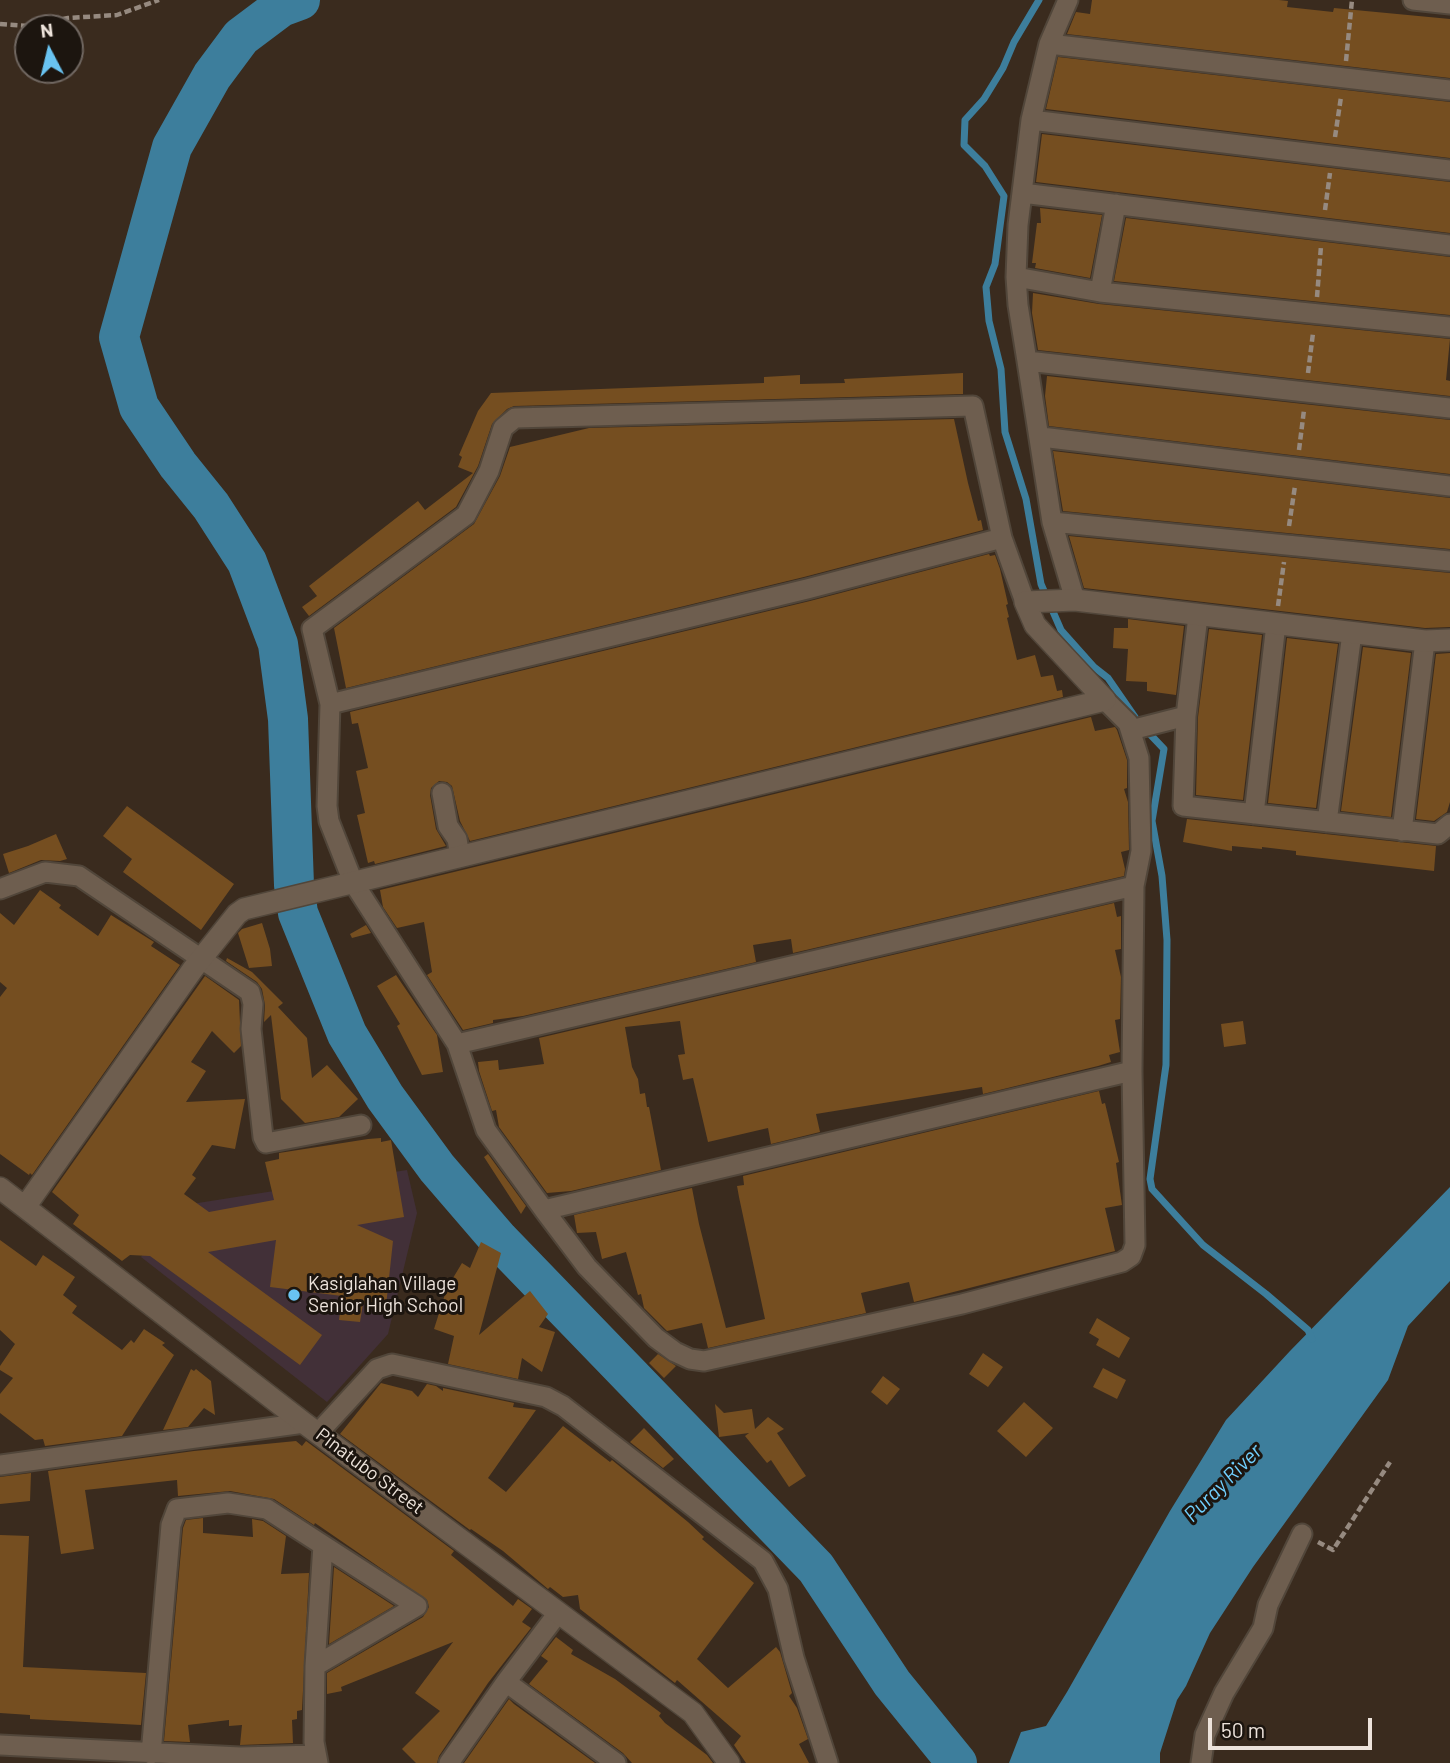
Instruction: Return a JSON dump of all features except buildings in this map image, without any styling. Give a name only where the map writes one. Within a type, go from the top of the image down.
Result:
[{"type":"street","points":[[1068,0],[1049,44],[1031,120],[1016,277],[1052,522],[1050,601],[1035,625],[1135,728],[1139,758],[1141,851],[1134,886],[1132,1071],[1135,1245],[1131,1256],[1122,1262],[961,1304],[704,1361],[690,1359],[656,1338],[602,1284],[486,1130],[457,1044],[353,882],[330,821],[327,806],[330,704],[312,629],[466,515],[489,471],[503,428],[515,418],[973,405],[1002,538],[1050,601],[1425,641],[1450,640]]},
{"type":"street","points":[[1413,0],[1450,5]]},
{"type":"street","points":[[1049,44],[1450,90]]},
{"type":"street","points":[[1031,120],[1450,170]]},
{"type":"street","points":[[1022,193],[1450,245]]},
{"type":"street","points":[[1100,292],[1116,204]]},
{"type":"street","points":[[1016,277],[1100,292],[1450,327]]},
{"type":"street","points":[[1027,361],[1450,408]]},
{"type":"street","points":[[1041,437],[1450,486]]},
{"type":"street","points":[[1052,522],[1450,561]]},
{"type":"street","points":[[330,704],[807,589],[1002,538]]},
{"type":"street","points":[[1198,615],[1186,716],[1182,806],[1438,834],[1450,824]]},
{"type":"street","points":[[1254,814],[1276,624]]},
{"type":"street","points":[[1327,822],[1352,633]]},
{"type":"street","points":[[1402,831],[1425,641]]},
{"type":"street","points":[[25,1207],[202,958],[237,914],[258,905],[1105,700]]},
{"type":"street","points":[[1135,728],[1186,716]]},
{"type":"street","points":[[442,793],[448,827],[457,839],[460,856]]},
{"type":"street","points":[[0,889],[45,872],[79,876],[250,992],[253,1004],[251,1029],[263,1137],[266,1143],[361,1125]]},
{"type":"street","points":[[457,1044],[1134,886]]},
{"type":"street","points":[[544,1210],[1132,1071]]},
{"type":"street","name":"Pinatubo Street","points":[[0,1188],[312,1428],[694,1713],[729,1763]]},
{"type":"street","points":[[0,1465],[312,1428],[377,1368],[392,1364],[546,1397],[563,1406],[763,1561],[779,1589],[794,1658],[828,1763]]},
{"type":"street","points":[[151,1754],[171,1525],[177,1509],[228,1503],[267,1508],[417,1606],[315,1666]]},
{"type":"street","points":[[1201,1763],[1205,1735],[1224,1693],[1263,1628],[1268,1605],[1302,1534]]},
{"type":"street","points":[[0,1745],[239,1760],[317,1759],[315,1666],[323,1545]]},
{"type":"street","points":[[449,1763],[558,1613]]},
{"type":"street","points":[[506,1682],[616,1763]]},
{"type":"path","points":[[0,24],[29,26],[68,18],[117,15],[159,0]]},
{"type":"path","points":[[1333,1550],[1391,1462]]},
{"type":"shaded area","name":"Kasiglahan Village Senior High School","points":[[407,1170],[417,1213],[388,1334],[327,1402],[141,1257],[179,1206]]},
{"type":"water","name":"Puray River","points":[[1450,1187],[1450,1281],[1408,1326],[1388,1380],[1253,1567],[1210,1633],[1177,1700],[1160,1753],[1160,1763],[1009,1763],[1021,1732],[1046,1726],[1170,1511],[1226,1420]]},
{"type":"waterway","points":[[300,0],[281,7],[241,37],[212,76],[172,147],[119,337],[139,407],[178,465],[211,506],[247,562],[278,644],[288,719],[294,885],[298,913],[347,1034],[385,1097],[437,1168],[499,1240],[816,1568],[892,1683],[957,1763]]},
{"type":"waterway","points":[[1039,0],[984,99],[965,120],[964,145],[985,166],[1004,196],[995,264],[986,287],[989,321],[1001,369],[1005,432],[1026,499],[1041,584],[1061,630],[1094,667],[1108,678],[1137,720]]},
{"type":"waterway","points":[[1145,729],[1164,749],[1152,821],[1162,876],[1167,940],[1166,1065],[1150,1179],[1152,1189],[1203,1245],[1308,1330],[1312,1339]]},
{"type":"place","name":"Kasiglahan Village Senior High School","points":[[294,1295]]}]
